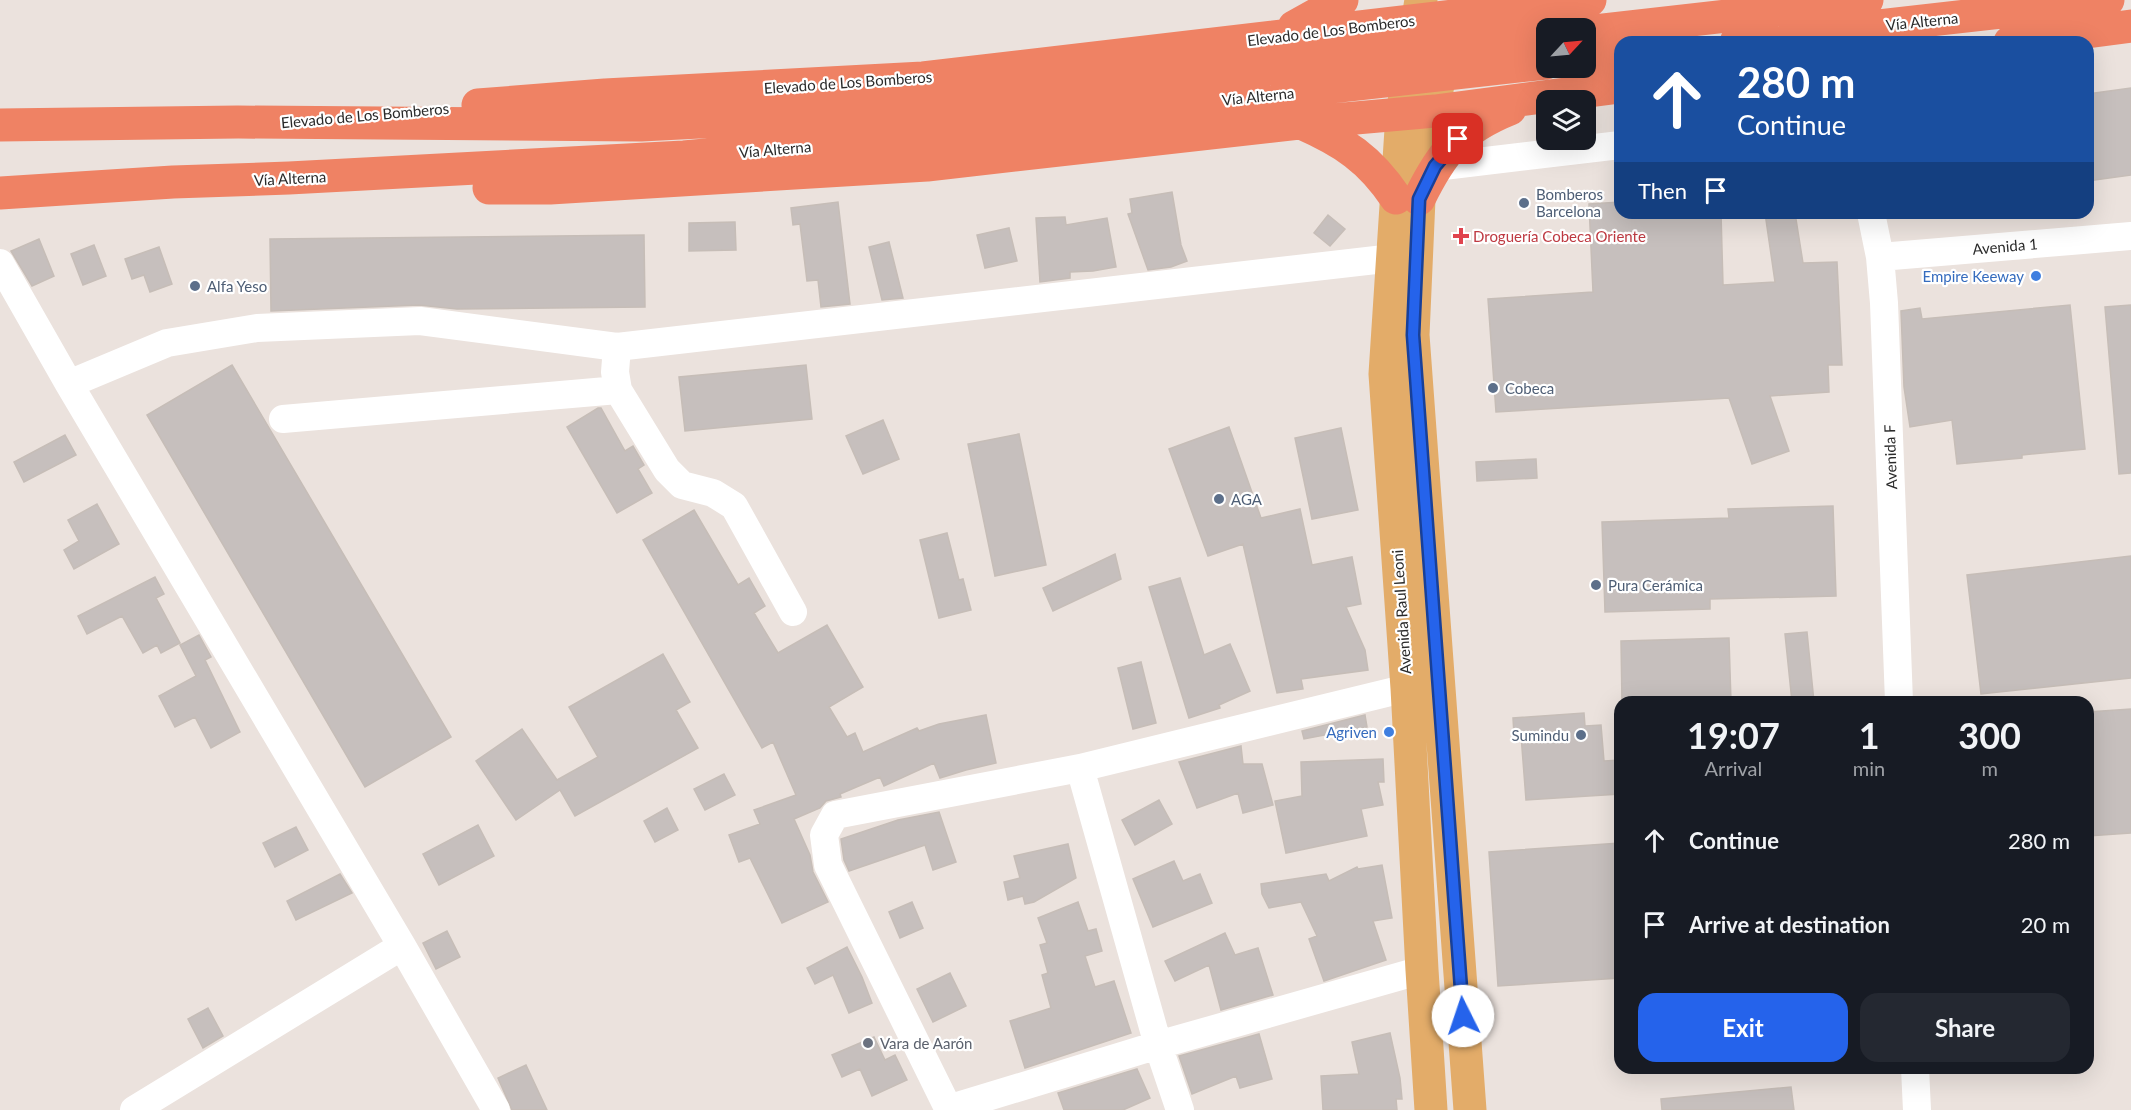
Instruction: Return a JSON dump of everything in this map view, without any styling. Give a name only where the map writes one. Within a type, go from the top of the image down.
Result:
[{"type":"highway","points":[[1269,38],[1305,22],[1342,0]]},
{"type":"highway","name":"Elevado de Los Bomberos","points":[[273,123],[605,95],[923,78],[1269,38],[1434,9],[1590,0]]},
{"type":"highway","points":[[1596,31],[1867,0]]},
{"type":"highway","name":"Vía Alterna","points":[[1789,36],[2108,0]]},
{"type":"highway","points":[[2055,36],[2131,26]]},
{"type":"highway","name":"Vía Alterna","points":[[0,193],[696,156],[814,146],[1296,94],[1532,51]]},
{"type":"highway","points":[[1596,58],[1614,56]]},
{"type":"highway","name":"Elevado de Los Bomberos","points":[[1596,91],[1614,88]]},
{"type":"highway","points":[[1296,94],[1333,137],[1369,163],[1408,199],[1458,139],[1488,118],[1522,104],[1536,102]]},
{"type":"highway","name":"Elevado de Los Bomberos","points":[[273,123],[641,125],[1296,94],[1402,114],[1536,100]]},
{"type":"highway","points":[[0,125],[273,123]]},
{"type":"main road","name":"Avenida Raul Leoni","points":[[1431,1110],[1407,688],[1385,374],[1393,258],[1435,111],[1434,9]]},
{"type":"main road","name":"Avenida Raul Leoni","points":[[1434,9],[1402,114],[1413,335],[1470,1110]]},
{"type":"street","points":[[1596,145],[1614,146]]},
{"type":"street","points":[[1435,166],[1547,150]]},
{"type":"street","name":"Avenida F","points":[[1872,219],[1880,257],[1884,303],[1899,696]]},
{"type":"street","name":"Avenida 1","points":[[1880,257],[2131,236]]},
{"type":"street","points":[[69,384],[167,343],[257,328],[420,321],[617,347],[1393,258]]},
{"type":"street","points":[[0,263],[496,1110]]},
{"type":"street","points":[[617,347],[615,372],[618,390],[667,470],[682,485],[713,493],[734,506],[793,612]]},
{"type":"street","points":[[283,419],[618,390]]},
{"type":"street","points":[[1407,688],[1080,768],[835,816],[824,835],[828,865],[949,1109],[1158,1044],[1422,970]]},
{"type":"street","points":[[1080,768],[1158,1044],[1179,1110]]},
{"type":"street","points":[[134,1110],[402,946]]},
{"type":"street","points":[[1915,1074],[1917,1110]]},
{"type":"building","points":[[2131,88],[2131,175],[2094,180],[2094,93]]},
{"type":"building","points":[[1172,192],[1181,245],[1187,261],[1171,267],[1148,270],[1128,214],[1132,213],[1130,199]]},
{"type":"building","points":[[838,202],[850,304],[821,307],[818,280],[807,281],[800,224],[793,225],[791,208]]},
{"type":"building","points":[[1614,202],[1614,219],[1721,219],[1723,285],[1775,282],[1766,219],[1796,219],[1803,263],[1837,262],[1842,365],[1828,365],[1829,392],[1770,396],[1789,451],[1752,464],[1729,398],[1496,412],[1488,299],[1593,292],[1589,204]]},
{"type":"building","points":[[1328,215],[1345,229],[1330,246],[1314,233]]},
{"type":"building","points":[[1065,217],[1066,225],[1107,218],[1116,267],[1070,272],[1070,278],[1040,282],[1036,218]]},
{"type":"building","points":[[735,222],[736,250],[689,251],[689,223]]},
{"type":"building","points":[[1009,228],[1017,261],[985,268],[977,235]]},
{"type":"building","points":[[644,235],[645,307],[457,309],[419,305],[271,311],[270,239]]},
{"type":"building","points":[[39,239],[54,276],[32,286],[11,251]]},
{"type":"building","points":[[889,242],[903,298],[882,300],[869,247]]},
{"type":"building","points":[[94,245],[106,276],[83,285],[71,254]]},
{"type":"building","points":[[159,247],[172,284],[150,292],[144,275],[132,279],[125,259]]},
{"type":"building","points":[[2070,305],[2085,449],[1957,464],[1952,420],[1910,427],[1904,387],[1901,311],[1920,308],[1922,319]]},
{"type":"building","points":[[2131,305],[2131,473],[2119,474],[2105,307]]},
{"type":"building","points":[[232,365],[451,737],[365,787],[147,415]]},
{"type":"building","points":[[806,365],[812,419],[685,431],[679,377]]},
{"type":"building","points":[[601,408],[625,451],[633,446],[644,465],[638,469],[652,493],[617,513],[567,427]]},
{"type":"building","points":[[883,420],[899,459],[863,474],[846,436]]},
{"type":"building","points":[[1229,427],[1261,518],[1300,509],[1312,565],[1352,557],[1361,604],[1346,607],[1365,650],[1368,670],[1301,679],[1303,689],[1277,693],[1243,544],[1208,556],[1169,449]]},
{"type":"building","points":[[1341,428],[1358,510],[1312,519],[1295,438]]},
{"type":"building","points":[[1019,434],[1046,565],[995,576],[968,444]]},
{"type":"building","points":[[65,435],[76,455],[24,482],[14,462]]},
{"type":"building","points":[[1536,459],[1537,478],[1477,481],[1476,462]]},
{"type":"building","points":[[97,504],[119,544],[74,569],[64,550],[79,541],[68,520]]},
{"type":"building","points":[[1833,506],[1836,596],[1710,599],[1710,609],[1605,612],[1602,522],[1729,518],[1728,509]]},
{"type":"building","points":[[694,510],[738,585],[749,578],[765,606],[754,613],[778,653],[827,625],[863,687],[829,707],[847,737],[855,733],[863,752],[917,728],[919,731],[939,724],[986,715],[996,763],[940,778],[934,763],[884,786],[880,777],[840,794],[841,797],[826,801],[820,808],[794,819],[810,855],[813,872],[828,902],[782,923],[750,858],[739,862],[729,835],[760,824],[754,810],[796,795],[773,742],[762,748],[643,540]]},
{"type":"building","points":[[947,533],[959,580],[963,579],[971,610],[939,618],[920,540]]},
{"type":"building","points":[[1115,554],[1121,579],[1053,611],[1043,588]]},
{"type":"building","points":[[2131,556],[2131,678],[1981,694],[1967,575]]},
{"type":"building","points":[[155,577],[164,594],[156,598],[180,643],[161,653],[157,645],[143,653],[122,616],[87,634],[78,616]]},
{"type":"building","points":[[1180,578],[1204,655],[1230,644],[1250,691],[1219,705],[1220,708],[1189,718],[1149,587]]},
{"type":"building","points":[[1807,632],[1813,696],[1791,696],[1785,634]]},
{"type":"building","points":[[199,635],[211,657],[205,660],[240,732],[211,748],[195,717],[175,727],[159,696],[196,676],[180,645]]},
{"type":"building","points":[[1729,638],[1731,696],[1622,696],[1621,641]]},
{"type":"building","points":[[663,654],[690,702],[676,710],[698,748],[575,816],[560,790],[516,820],[476,761],[522,729],[557,780],[598,757],[569,707]]},
{"type":"building","points":[[1141,662],[1156,723],[1133,729],[1118,668]]},
{"type":"building","points":[[2131,709],[2131,833],[2094,836],[2094,712]]},
{"type":"building","points":[[1584,713],[1585,726],[1601,725],[1604,761],[1614,760],[1614,794],[1526,800],[1521,735],[1514,735],[1513,718]]},
{"type":"building","points":[[1365,715],[1367,727],[1304,739],[1302,731]]},
{"type":"building","points":[[1241,746],[1243,764],[1262,764],[1273,805],[1243,813],[1238,793],[1197,808],[1179,762]]},
{"type":"building","points":[[1383,759],[1384,782],[1378,782],[1383,805],[1361,809],[1367,836],[1286,853],[1275,801],[1302,796],[1301,762]]},
{"type":"building","points":[[724,774],[735,795],[705,810],[694,789]]},
{"type":"building","points":[[1159,800],[1172,824],[1135,845],[1122,820]]},
{"type":"building","points":[[667,808],[678,830],[655,842],[644,821]]},
{"type":"building","points":[[939,812],[956,862],[933,870],[925,845],[849,871],[844,860],[841,839],[898,820]]},
{"type":"building","points":[[478,825],[494,856],[439,885],[423,854]]},
{"type":"building","points":[[296,827],[308,850],[275,867],[263,843]]},
{"type":"building","points":[[1614,843],[1614,978],[1498,986],[1489,852]]},
{"type":"building","points":[[1068,844],[1076,878],[1034,902],[1025,904],[1023,896],[1008,900],[1004,882],[1020,878],[1014,856]]},
{"type":"building","points":[[1174,861],[1183,881],[1200,874],[1212,903],[1153,927],[1133,879]]},
{"type":"building","points":[[1382,865],[1392,918],[1373,921],[1386,960],[1324,981],[1309,939],[1317,936],[1301,902],[1269,908],[1262,894],[1261,884],[1326,874],[1329,881],[1357,867],[1358,869]]},
{"type":"building","points":[[340,874],[352,893],[296,920],[287,901]]},
{"type":"building","points":[[912,902],[923,928],[900,938],[889,912]]},
{"type":"building","points":[[1078,902],[1088,931],[1096,929],[1102,951],[1085,956],[1095,987],[1114,981],[1131,1033],[1025,1068],[1010,1021],[1051,1008],[1042,975],[1048,973],[1040,945],[1047,943],[1038,918]]},
{"type":"building","points":[[447,931],[460,957],[436,969],[423,943]]},
{"type":"building","points":[[1225,933],[1235,955],[1258,948],[1273,995],[1221,1010],[1209,965],[1175,981],[1165,961]]},
{"type":"building","points":[[847,947],[872,1003],[849,1013],[833,975],[815,984],[807,968]]},
{"type":"building","points":[[950,973],[966,1006],[933,1022],[917,989]]},
{"type":"building","points":[[208,1008],[223,1036],[203,1048],[188,1019]]},
{"type":"building","points":[[1390,1033],[1402,1099],[1396,1099],[1397,1110],[1323,1110],[1321,1076],[1359,1074],[1352,1042]]},
{"type":"building","points":[[1259,1034],[1272,1079],[1240,1088],[1236,1076],[1192,1094],[1179,1056]]},
{"type":"building","points":[[874,1037],[885,1060],[895,1055],[907,1080],[872,1096],[860,1069],[842,1077],[832,1055]]},
{"type":"building","points":[[526,1065],[547,1110],[512,1110],[498,1078]]},
{"type":"building","points":[[1137,1069],[1150,1098],[1123,1110],[1064,1110],[1058,1093]]},
{"type":"building","points":[[1791,1087],[1794,1110],[1662,1110],[1661,1099]]},
{"type":"place","name":"Bomberos Barcelona","points":[[1524,203]]},
{"type":"place","name":"Droguería Cobeca Oriente","points":[[1461,236]]},
{"type":"place","name":"Empire Keeway","points":[[2036,276]]},
{"type":"place","name":"Alfa Yeso","points":[[195,286]]},
{"type":"place","name":"Cobeca","points":[[1493,388]]},
{"type":"place","name":"AGA","points":[[1219,499]]},
{"type":"place","name":"Pura Cerámica","points":[[1596,585]]},
{"type":"place","name":"Agriven","points":[[1389,732]]},
{"type":"place","name":"Sumindu","points":[[1581,735]]},
{"type":"place","name":"Vara de Aarón","points":[[868,1043]]},
{"type":"route","points":[[1458,139],[1435,166],[1419,199],[1413,335],[1463,1016]]}]
